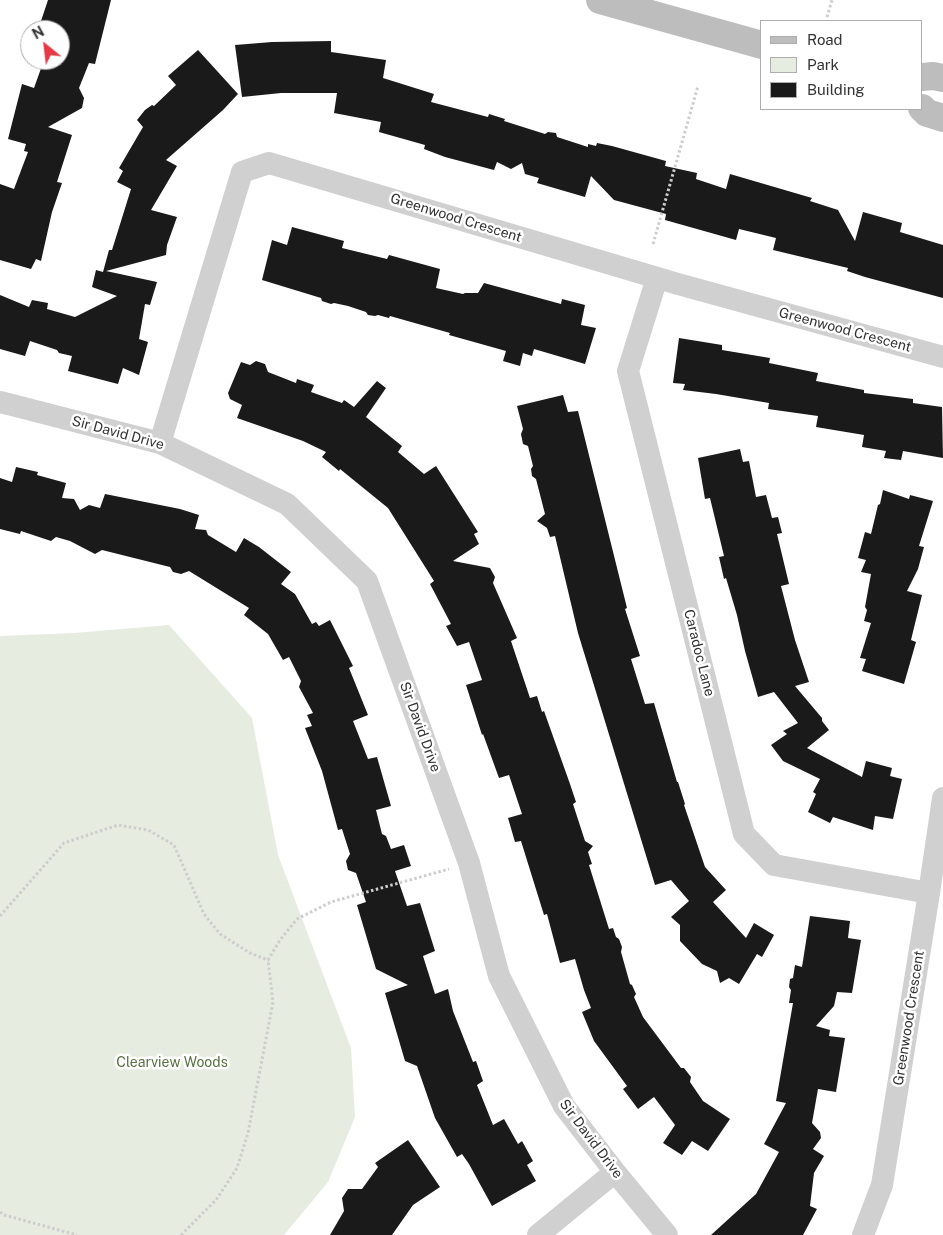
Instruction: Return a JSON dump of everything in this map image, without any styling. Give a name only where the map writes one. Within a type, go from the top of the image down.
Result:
[{"type":"main road","points":[[600,0],[760,44]]},
{"type":"main road","points":[[923,77],[943,78]]},
{"type":"main road","points":[[923,109],[927,113],[943,118]]},
{"type":"street","name":"Greenwood Crescent","points":[[160,443],[242,172],[269,163],[657,278],[943,357]]},
{"type":"street","name":"Caradoc Lane","points":[[657,278],[628,371],[744,834],[774,865],[930,893]]},
{"type":"street","name":"Sir David Drive","points":[[0,402],[160,443],[287,504],[367,581],[469,864],[499,976],[564,1106],[614,1172],[667,1235]]},
{"type":"street","name":"Greenwood Crescent","points":[[864,1235],[882,1185],[930,893],[943,798]]},
{"type":"street","points":[[538,1235],[614,1172]]},
{"type":"path","points":[[826,17],[832,0]]},
{"type":"path","points":[[654,244],[698,86]]},
{"type":"path","points":[[0,916],[64,843],[118,825],[138,828],[148,830],[174,845],[204,914],[220,934],[250,953],[268,960]]},
{"type":"path","points":[[181,1235],[216,1200],[237,1168],[248,1133],[273,1002],[268,960],[280,940],[297,919],[331,902],[469,864]]},
{"type":"path","points":[[0,1212],[4,1215],[77,1235]]},
{"type":"green space","name":"Clearview Woods","points":[[169,625],[252,718],[278,855],[351,1048],[355,1117],[328,1182],[284,1235],[0,1235],[0,636],[74,633]]},
{"type":"building","points":[[48,0],[111,0],[95,64],[89,63],[79,88],[84,98],[82,108],[48,127],[72,135],[57,182],[62,183],[52,212],[41,261],[36,259],[31,269],[0,260],[0,184],[14,189],[28,152],[24,151],[26,144],[8,139],[22,84],[34,88],[40,70],[70,70],[70,20],[41,20]]},
{"type":"building","points":[[331,41],[331,52],[386,60],[383,78],[434,94],[431,102],[488,117],[489,114],[505,119],[504,121],[545,134],[548,132],[556,133],[557,137],[588,147],[588,144],[596,146],[597,143],[666,161],[665,166],[697,173],[696,179],[726,189],[730,174],[812,198],[810,201],[838,210],[855,241],[863,212],[902,223],[900,232],[943,245],[943,298],[865,277],[847,271],[848,268],[773,250],[776,238],[739,229],[736,240],[665,220],[666,214],[614,200],[591,176],[585,197],[537,183],[539,178],[525,174],[522,163],[511,169],[497,162],[494,170],[445,157],[424,149],[425,145],[379,132],[381,122],[334,113],[337,93],[281,93],[242,97],[235,45]]},
{"type":"building","points":[[198,50],[238,94],[223,110],[166,160],[177,166],[151,210],[177,217],[167,245],[166,255],[106,271],[157,282],[150,305],[145,304],[139,339],[148,342],[139,375],[123,368],[118,384],[68,371],[72,356],[59,353],[57,350],[30,341],[25,356],[0,349],[0,295],[29,307],[32,300],[48,303],[47,309],[75,317],[117,296],[92,287],[96,270],[103,272],[109,250],[112,250],[131,189],[117,182],[123,171],[119,168],[143,127],[137,120],[145,110],[152,105],[154,106],[176,85],[168,76]]},
{"type":"building","points":[[292,227],[344,241],[342,248],[387,259],[389,255],[440,269],[436,288],[463,294],[478,293],[484,283],[561,304],[562,299],[585,305],[581,325],[596,328],[585,364],[534,349],[532,356],[523,353],[520,366],[503,361],[506,351],[390,316],[389,318],[368,315],[366,312],[348,306],[331,304],[322,301],[321,298],[262,280],[272,240],[287,245]]},
{"type":"building","points":[[679,338],[722,345],[722,350],[770,358],[769,363],[818,373],[816,381],[864,390],[864,393],[913,399],[913,403],[942,407],[943,458],[903,451],[901,460],[884,458],[886,451],[862,447],[864,435],[816,427],[818,416],[768,409],[769,403],[683,390],[685,384],[673,383]]},
{"type":"building","points":[[256,361],[265,364],[268,372],[296,383],[297,379],[314,385],[311,392],[342,403],[344,400],[354,407],[377,381],[386,388],[366,417],[402,446],[398,452],[424,474],[436,466],[478,532],[474,534],[479,544],[453,561],[490,568],[495,577],[493,583],[517,638],[511,641],[530,698],[537,696],[542,712],[544,711],[576,802],[573,804],[585,841],[593,846],[588,852],[592,864],[589,865],[609,929],[613,928],[622,947],[621,952],[630,984],[636,994],[634,997],[643,1017],[681,1068],[684,1068],[691,1077],[690,1082],[703,1101],[730,1119],[708,1151],[692,1141],[682,1155],[663,1143],[675,1125],[654,1097],[638,1109],[623,1089],[627,1086],[594,1041],[582,1012],[591,1008],[575,959],[560,963],[547,914],[544,915],[521,841],[515,842],[508,818],[522,814],[509,775],[499,778],[482,735],[466,685],[482,680],[469,642],[457,646],[446,626],[451,624],[430,584],[434,581],[388,508],[340,469],[339,471],[322,457],[326,452],[303,441],[237,418],[242,405],[230,399],[228,393],[241,362],[250,365]]},
{"type":"building","points":[[563,395],[568,412],[578,411],[627,608],[625,609],[640,656],[631,659],[645,704],[654,703],[684,805],[705,867],[726,890],[713,902],[746,938],[754,923],[774,935],[762,957],[757,954],[739,984],[729,978],[720,983],[717,971],[702,964],[680,941],[680,925],[671,917],[689,901],[671,880],[655,885],[578,633],[555,536],[550,537],[547,528],[537,521],[545,514],[536,479],[532,476],[531,469],[533,466],[528,446],[523,444],[521,434],[523,429],[517,406]]},
{"type":"building","points":[[740,449],[743,462],[749,461],[756,497],[766,495],[772,518],[778,517],[782,533],[777,534],[789,584],[781,586],[795,640],[809,682],[795,686],[822,718],[822,721],[829,730],[807,748],[862,777],[866,761],[892,768],[890,776],[902,779],[893,819],[875,816],[873,830],[833,817],[830,823],[808,812],[816,794],[813,792],[820,779],[783,761],[771,745],[787,734],[783,731],[798,723],[774,692],[758,697],[737,615],[726,578],[724,579],[719,557],[724,556],[710,498],[705,499],[698,458]]},
{"type":"building","points":[[16,467],[38,472],[37,475],[66,483],[62,498],[74,499],[80,510],[89,505],[100,508],[105,494],[180,509],[199,515],[195,529],[206,530],[208,535],[236,552],[244,538],[291,572],[281,584],[295,594],[312,624],[316,622],[319,626],[330,620],[353,666],[349,668],[368,715],[353,721],[368,759],[377,757],[391,806],[376,810],[382,834],[386,836],[391,849],[404,845],[411,866],[395,871],[407,906],[420,903],[435,951],[423,956],[435,994],[448,989],[453,1011],[473,1062],[476,1061],[483,1081],[477,1085],[493,1125],[504,1119],[518,1144],[522,1141],[533,1161],[527,1165],[536,1181],[492,1206],[469,1164],[462,1154],[457,1157],[435,1118],[417,1066],[405,1061],[385,993],[408,985],[376,969],[357,905],[366,902],[356,873],[348,870],[346,861],[350,854],[342,829],[338,830],[322,771],[305,728],[312,726],[307,715],[313,713],[299,687],[301,681],[289,657],[283,660],[268,634],[244,615],[249,608],[189,571],[181,574],[173,572],[170,567],[102,550],[95,554],[70,541],[56,537],[51,541],[21,531],[20,534],[0,529],[0,478],[12,482]]},
{"type":"building","points":[[883,490],[909,499],[910,495],[933,501],[919,546],[924,547],[918,569],[907,591],[922,595],[911,640],[916,642],[904,684],[862,671],[866,659],[860,658],[871,623],[864,621],[871,574],[861,572],[866,560],[858,558],[865,532],[871,534]]},
{"type":"building","points":[[810,916],[850,921],[848,938],[861,940],[852,993],[837,992],[834,1006],[816,1026],[830,1030],[829,1036],[845,1038],[836,1092],[818,1089],[812,1123],[820,1132],[821,1138],[813,1149],[824,1156],[814,1173],[810,1206],[817,1209],[803,1235],[711,1235],[756,1194],[779,1152],[764,1144],[786,1103],[776,1101],[793,1003],[789,1003],[790,979],[793,978],[795,965],[802,967]]},
{"type":"building","points":[[408,1140],[440,1187],[413,1205],[392,1235],[330,1235],[344,1211],[342,1198],[348,1189],[362,1189],[378,1167],[375,1163]]}]
